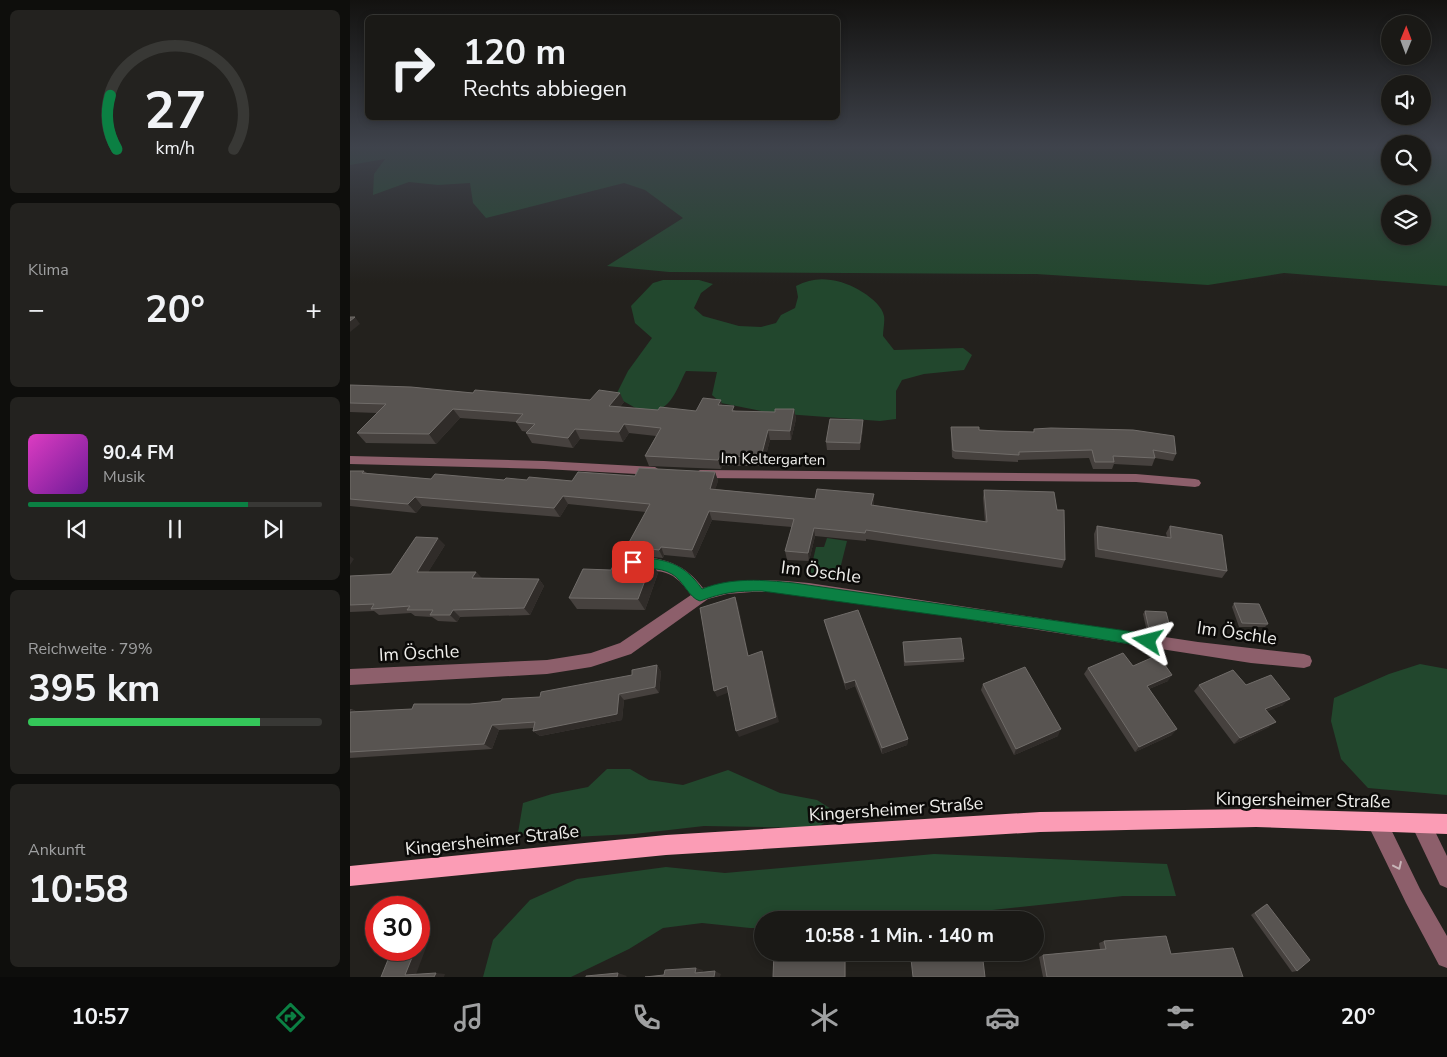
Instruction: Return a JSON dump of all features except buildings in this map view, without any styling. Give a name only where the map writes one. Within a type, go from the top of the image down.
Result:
[{"type":"main road","name":"Kingersheimer Straße","points":[[350,876],[666,845],[1040,822],[1256,818],[1447,824]]},
{"type":"street","points":[[350,460],[544,465],[666,472]]},
{"type":"street","name":"Im Keltergarten","points":[[689,474],[1136,478],[1195,483]]},
{"type":"street","points":[[633,562],[659,564],[676,570],[688,579],[700,596]]},
{"type":"street","name":"Im Öschle","points":[[350,677],[547,668],[591,660],[625,649],[700,596],[717,589],[732,586],[762,585],[1032,622],[1231,654],[1304,661]]},
{"type":"street","points":[[1377,822],[1413,896],[1447,957]]},
{"type":"street","points":[[1421,824],[1447,878]]},
{"type":"green space","points":[[471,193],[586,193],[486,218],[473,203]]},
{"type":"green space","points":[[649,193],[1447,193],[1447,286],[1284,273],[1208,285],[1036,274],[669,272],[607,266],[683,218]]},
{"type":"green space","points":[[817,279],[838,281],[854,287],[877,303],[884,316],[883,336],[894,350],[963,348],[972,355],[964,370],[924,374],[902,380],[896,391],[896,419],[880,421],[772,413],[721,403],[712,395],[717,372],[686,371],[671,400],[666,405],[653,411],[644,411],[615,397],[628,371],[652,338],[635,323],[631,306],[653,283],[663,280],[699,280],[713,284],[701,293],[694,308],[703,316],[739,326],[761,327],[776,323],[781,315],[795,308],[798,297],[796,286]]},
{"type":"green space","points":[[827,538],[847,541],[838,577],[810,573],[816,547],[824,547]]},
{"type":"green space","points":[[1420,664],[1447,669],[1447,795],[1368,788],[1341,759],[1331,721],[1334,698],[1389,674]]},
{"type":"green space","points":[[607,769],[630,769],[649,780],[683,785],[728,770],[780,793],[817,800],[839,814],[816,828],[704,826],[634,834],[552,838],[518,833],[523,803],[552,794],[588,787]]},
{"type":"green space","points":[[934,854],[1167,864],[1176,896],[1123,896],[983,911],[754,911],[754,928],[702,923],[663,928],[629,949],[571,977],[483,977],[493,940],[530,900],[577,879],[666,867],[725,873]]},
{"type":"route","points":[[633,562],[659,564],[676,570],[688,579],[700,596],[717,589],[732,586],[762,585],[794,588],[1032,622],[1148,641]]}]
